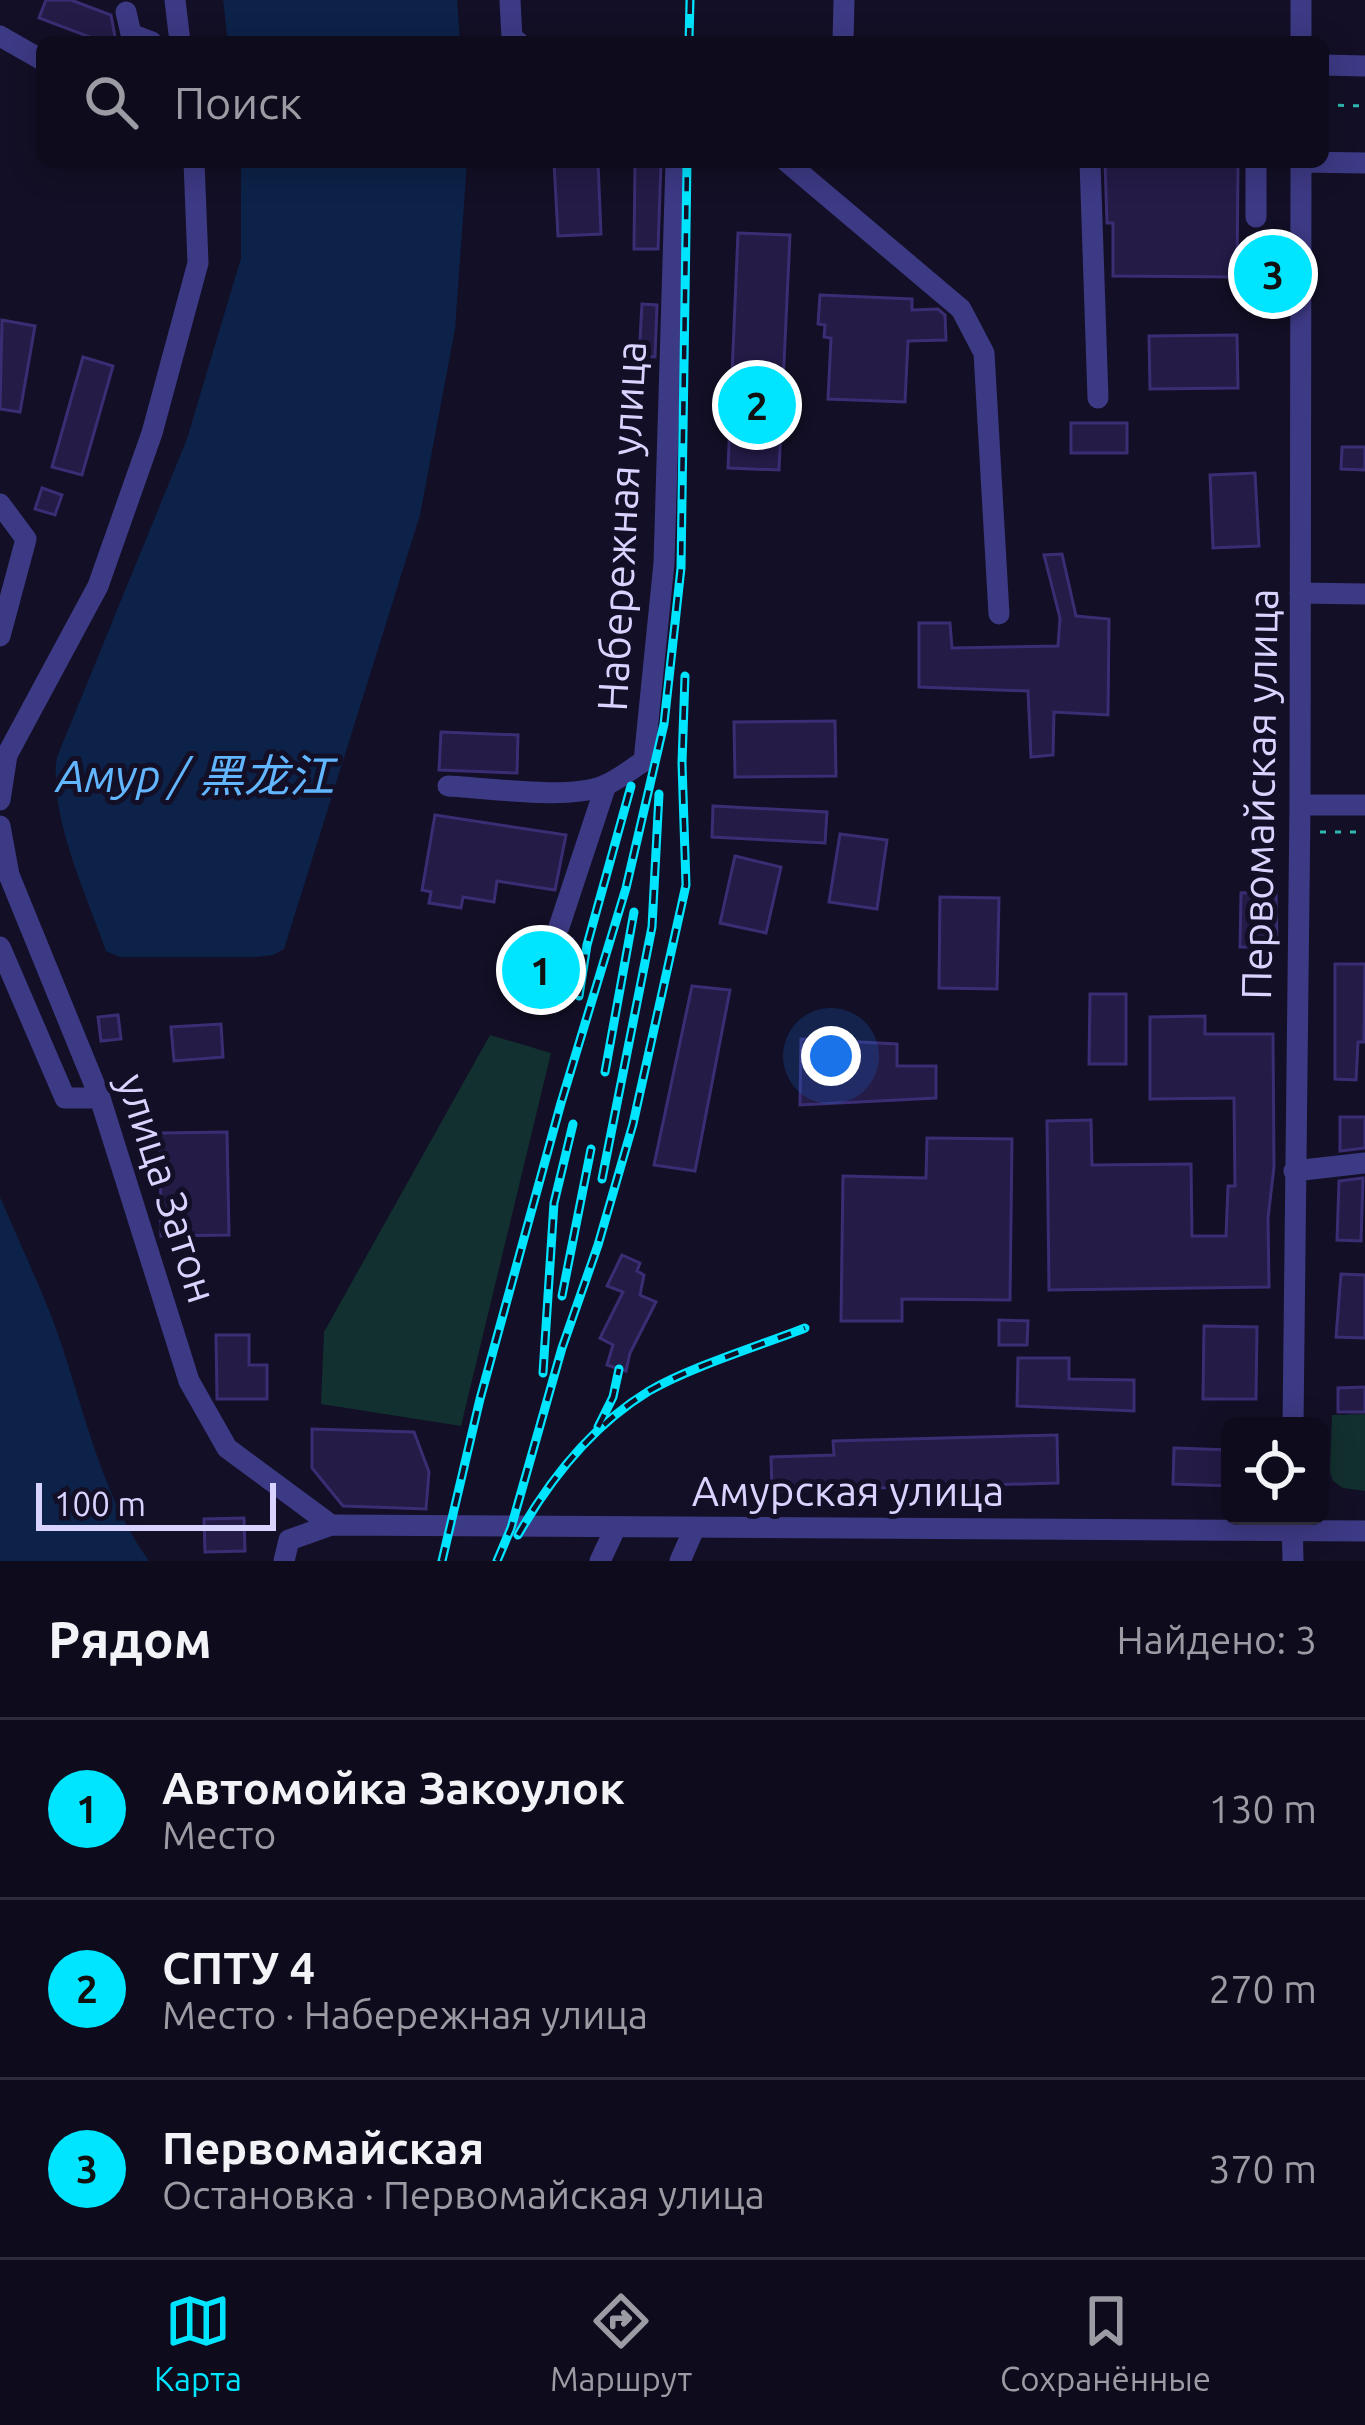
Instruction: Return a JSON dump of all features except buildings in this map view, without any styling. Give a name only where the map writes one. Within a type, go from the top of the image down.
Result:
[{"type":"street","points":[[175,0],[179,36]]},
{"type":"street","points":[[510,0],[512,36]]},
{"type":"street","points":[[843,36],[844,0]]},
{"type":"street","points":[[1301,0],[1301,36]]},
{"type":"street","points":[[126,11],[131,34],[136,36]]},
{"type":"street","points":[[0,36],[36,57]]},
{"type":"street","points":[[1329,65],[1365,66]]},
{"type":"street","points":[[1329,162],[1365,163]]},
{"type":"street","points":[[0,800],[4,752],[98,586],[152,434],[198,263],[194,168]]},
{"type":"street","name":"Набережная улица","points":[[606,785],[644,760],[651,717],[664,563],[676,168]]},
{"type":"street","points":[[794,168],[961,309],[984,353],[999,614]]},
{"type":"street","points":[[1090,168],[1098,398]]},
{"type":"street","points":[[1256,168],[1256,217]]},
{"type":"street","name":"Первомайская улица","points":[[1293,1417],[1301,168]]},
{"type":"street","points":[[0,504],[26,539],[0,636]]},
{"type":"street","points":[[1300,593],[1365,594]]},
{"type":"street","points":[[448,786],[568,795],[606,785]]},
{"type":"street","points":[[560,927],[606,785]]},
{"type":"street","points":[[1300,805],[1365,805]]},
{"type":"street","name":"улица Затон","points":[[0,826],[9,875],[100,1098],[189,1381],[227,1448],[331,1526]]},
{"type":"street","points":[[0,947],[64,1098],[100,1098]]},
{"type":"street","points":[[1294,1171],[1365,1163]]},
{"type":"street","name":"Амурская улица","points":[[331,1526],[615,1529],[1221,1524]]},
{"type":"street","points":[[1292,1525],[1293,1561]]},
{"type":"street","name":"Амурская улица","points":[[1310,1525],[1365,1531]]},
{"type":"street","points":[[284,1561],[289,1540],[331,1526]]},
{"type":"street","points":[[680,1561],[694,1528]]},
{"type":"street","points":[[600,1561],[615,1529]]},
{"type":"path","points":[[1329,105],[1365,106]]},
{"type":"path","points":[[1318,832],[1365,832]]},
{"type":"green space","points":[[490,1035],[551,1053],[461,1426],[321,1404],[324,1332]]},
{"type":"green space","points":[[1365,1414],[1365,1491],[1343,1488],[1330,1472],[1332,1415]]},
{"type":"water","points":[[223,0],[457,0],[460,36],[227,36]]},
{"type":"water","name":"Амур / 黑龙江","points":[[241,168],[467,168],[455,329],[420,515],[284,949],[255,957],[120,957],[106,951],[71,855],[58,804],[57,757],[187,439],[241,258]]},
{"type":"water","points":[[0,1197],[52,1318],[104,1474],[149,1561],[0,1561]]},
{"type":"railway","points":[[689,36],[690,0]]},
{"type":"railway","points":[[442,1561],[480,1399],[626,888],[664,724],[681,568],[687,168]]},
{"type":"railway","points":[[497,1561],[633,1124],[686,885],[685,676]]},
{"type":"railway","points":[[579,996],[587,945],[631,786]]},
{"type":"railway","points":[[602,1179],[652,927],[659,794]]},
{"type":"railway","points":[[605,1072],[634,912]]},
{"type":"railway","points":[[543,1373],[554,1203],[573,1124]]},
{"type":"railway","points":[[562,1296],[591,1149]]},
{"type":"railway","points":[[518,1535],[574,1455],[629,1405],[684,1374],[805,1328]]},
{"type":"railway","points":[[598,1427],[613,1397],[619,1369]]},
{"type":"place","name":"Первомайская","points":[[1273,274]]},
{"type":"place","name":"СПТУ 4","points":[[757,405]]},
{"type":"place","name":"Автомойка Закоулок","points":[[541,970]]}]
